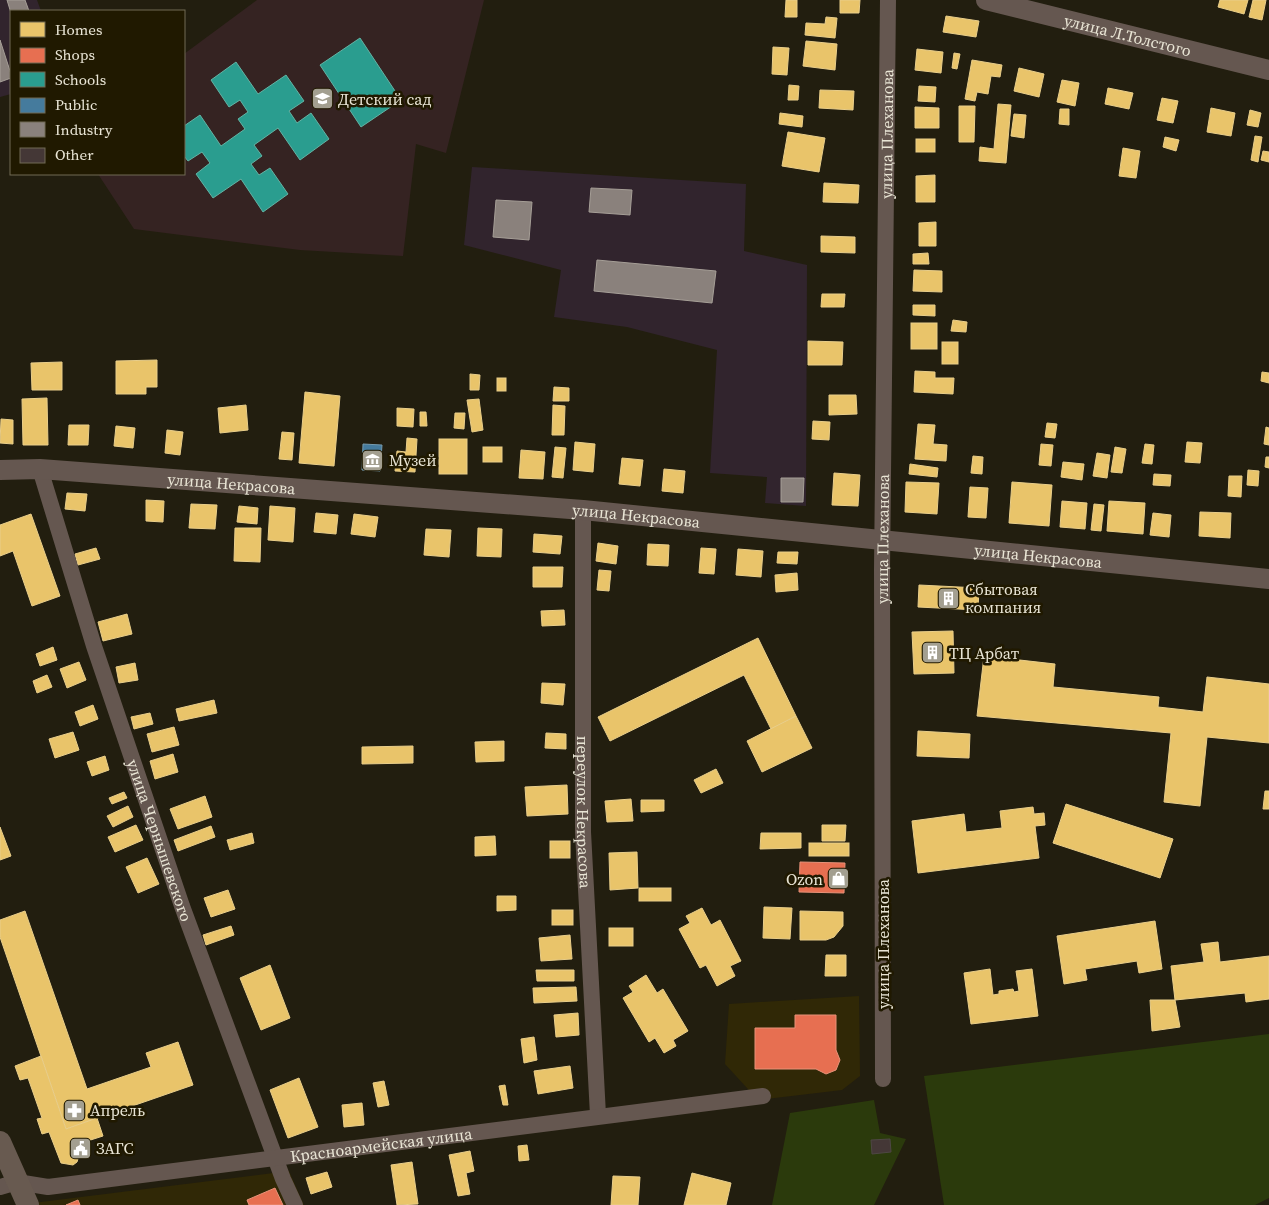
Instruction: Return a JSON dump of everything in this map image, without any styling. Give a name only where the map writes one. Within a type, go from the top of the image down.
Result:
[{"type":"main road","points":[[0,1142],[9,1184],[28,1205]]},
{"type":"street","name":"улица Плеханова","points":[[883,1079],[884,539],[888,0]]},
{"type":"street","name":"улица Л.Толстого","points":[[986,0],[1269,70]]},
{"type":"street","name":"улица Некрасова","points":[[0,470],[40,469],[583,510],[1269,579]]},
{"type":"street","name":"улица Чернышевского","points":[[40,469],[94,646],[182,906],[295,1205]]},
{"type":"street","name":"переулок Некрасова","points":[[583,510],[583,832],[598,1116]]},
{"type":"street","name":"Красноармейская улица","points":[[9,1184],[48,1186],[763,1096]]},
{"type":"shaded area","points":[[0,0],[37,0],[41,10],[10,10],[10,94],[0,97]]},
{"type":"shaded area","name":"Детский сад","points":[[257,0],[484,0],[446,153],[416,144],[403,256],[300,250],[134,229],[99,175],[185,175],[185,53]]},
{"type":"shaded area","points":[[472,167],[746,184],[744,251],[807,265],[806,506],[765,503],[767,477],[710,473],[717,350],[627,327],[554,317],[561,270],[464,245]]},
{"type":"shaded area","points":[[859,996],[860,1076],[842,1090],[758,1100],[725,1064],[729,1004]]},
{"type":"shaded area","points":[[289,1171],[304,1205],[17,1205]]},
{"type":"green space","points":[[1269,1034],[1269,1198],[1255,1205],[944,1205],[924,1076]]},
{"type":"green space","points":[[874,1100],[880,1133],[906,1139],[874,1205],[772,1205],[790,1113]]},
{"type":"building: Homes","points":[[786,0],[797,0],[797,17],[785,17]]},
{"type":"building: Homes","points":[[840,0],[860,0],[859,13],[840,13]]},
{"type":"building: Homes","points":[[1220,0],[1248,0],[1244,14],[1218,7]]},
{"type":"building: Homes","points":[[1253,0],[1266,0],[1262,20],[1249,17]]},
{"type":"building: Homes","points":[[946,16],[979,21],[976,37],[943,32]]},
{"type":"building: Homes","points":[[826,17],[837,18],[835,38],[805,35],[806,23],[825,24]]},
{"type":"building: Homes","points":[[806,41],[837,44],[835,70],[803,66]]},
{"type":"building: Homes","points":[[773,47],[789,48],[787,75],[772,74]]},
{"type":"building: Homes","points":[[917,49],[943,52],[941,73],[915,70]]},
{"type":"building: Homes","points":[[954,53],[960,54],[957,69],[952,68]]},
{"type":"building: Homes","points":[[972,60],[1002,65],[1000,77],[991,76],[988,94],[977,92],[975,101],[965,99]]},
{"type":"building: Homes","points":[[1019,68],[1044,74],[1039,97],[1014,91]]},
{"type":"building: Homes","points":[[1062,80],[1079,83],[1075,106],[1057,102]]},
{"type":"building: Homes","points":[[789,85],[799,86],[798,100],[788,100]]},
{"type":"building: Homes","points":[[919,86],[936,87],[935,102],[918,101]]},
{"type":"building: Homes","points":[[1108,88],[1133,93],[1129,109],[1105,104]]},
{"type":"building: Homes","points":[[820,90],[854,91],[853,110],[819,108]]},
{"type":"building: Homes","points":[[1162,98],[1178,101],[1173,123],[1157,120]]},
{"type":"building: Homes","points":[[998,104],[1011,105],[1006,163],[979,161],[980,147],[994,149]]},
{"type":"building: Homes","points":[[959,106],[975,106],[974,142],[959,142]]},
{"type":"building: Homes","points":[[915,107],[939,108],[939,128],[915,128]]},
{"type":"building: Homes","points":[[1211,108],[1235,113],[1231,136],[1207,132]]},
{"type":"building: Homes","points":[[1060,109],[1069,109],[1069,125],[1059,124]]},
{"type":"building: Homes","points":[[1250,110],[1261,113],[1258,127],[1247,125]]},
{"type":"building: Homes","points":[[780,113],[803,116],[802,127],[779,124]]},
{"type":"building: Homes","points":[[1014,114],[1026,115],[1024,138],[1011,136]]},
{"type":"building: Homes","points":[[788,132],[825,138],[819,172],[782,166]]},
{"type":"building: Homes","points":[[1255,136],[1262,137],[1258,162],[1251,160]]},
{"type":"building: Homes","points":[[1165,137],[1179,140],[1176,151],[1163,147]]},
{"type":"building: Homes","points":[[916,139],[935,139],[935,152],[916,152]]},
{"type":"building: Homes","points":[[1123,148],[1140,151],[1136,178],[1119,176]]},
{"type":"building: Homes","points":[[1263,151],[1269,152],[1269,162],[1261,160]]},
{"type":"building: Homes","points":[[935,175],[935,202],[916,202],[916,176]]},
{"type":"building: Homes","points":[[824,183],[859,185],[858,203],[823,202]]},
{"type":"building: Homes","points":[[936,222],[936,246],[919,246],[919,223]]},
{"type":"building: Homes","points":[[821,236],[855,237],[855,253],[821,252]]},
{"type":"building: Homes","points":[[928,253],[929,264],[913,264],[913,254]]},
{"type":"building: Homes","points":[[914,270],[942,271],[942,292],[913,291]]},
{"type":"building: Homes","points":[[822,294],[845,294],[844,307],[821,307]]},
{"type":"building: Homes","points":[[913,305],[935,305],[935,316],[913,315]]},
{"type":"building: Homes","points":[[953,320],[967,322],[966,332],[951,331]]},
{"type":"building: Homes","points":[[911,323],[937,323],[937,349],[911,349]]},
{"type":"building: Homes","points":[[808,341],[843,342],[842,365],[808,365]]},
{"type":"building: Homes","points":[[942,342],[958,342],[958,364],[942,364]]},
{"type":"building: Homes","points":[[157,360],[157,387],[146,387],[146,394],[116,394],[116,361]]},
{"type":"building: Homes","points":[[62,362],[62,390],[32,390],[31,363]]},
{"type":"building: Homes","points":[[915,371],[935,372],[935,378],[954,378],[953,394],[914,392]]},
{"type":"building: Homes","points":[[1262,372],[1269,373],[1269,383],[1261,381]]},
{"type":"building: Homes","points":[[470,374],[480,375],[479,390],[470,390]]},
{"type":"building: Homes","points":[[497,378],[506,378],[506,391],[497,391]]},
{"type":"building: Homes","points":[[554,387],[569,388],[569,401],[553,401]]},
{"type":"building: Homes","points":[[305,392],[340,396],[334,466],[299,463]]},
{"type":"building: Homes","points":[[829,395],[856,395],[857,414],[829,415]]},
{"type":"building: Homes","points":[[47,398],[48,445],[23,445],[22,399]]},
{"type":"building: Homes","points":[[479,399],[483,430],[472,432],[467,400]]},
{"type":"building: Homes","points":[[246,405],[248,430],[220,433],[218,408]]},
{"type":"building: Homes","points":[[553,405],[565,406],[564,435],[552,435]]},
{"type":"building: Homes","points":[[397,408],[414,409],[413,427],[397,426]]},
{"type":"building: Homes","points":[[420,412],[426,412],[427,426],[420,426]]},
{"type":"building: Homes","points":[[455,413],[465,413],[464,429],[454,428]]},
{"type":"building: Homes","points":[[1,419],[13,420],[13,444],[0,443]]},
{"type":"building: Homes","points":[[813,421],[830,422],[829,440],[812,439]]},
{"type":"building: Homes","points":[[1047,423],[1057,424],[1055,438],[1045,437]]},
{"type":"building: Homes","points":[[918,424],[935,425],[933,444],[947,445],[946,461],[915,459]]},
{"type":"building: Homes","points":[[69,425],[89,425],[88,445],[68,445]]},
{"type":"building: Homes","points":[[116,426],[135,428],[133,448],[114,446]]},
{"type":"building: Homes","points":[[1266,427],[1269,428],[1269,445],[1264,444]]},
{"type":"building: Homes","points":[[167,430],[183,432],[180,455],[165,453]]},
{"type":"building: Homes","points":[[282,432],[294,433],[292,460],[279,459]]},
{"type":"building: Homes","points":[[407,438],[417,439],[415,472],[395,471],[397,451],[406,452]]},
{"type":"building: Homes","points":[[439,439],[467,439],[467,474],[439,474]]},
{"type":"building: Homes","points":[[575,442],[595,444],[593,472],[573,470]]},
{"type":"building: Homes","points":[[1187,442],[1202,443],[1200,463],[1185,462]]},
{"type":"building: Homes","points":[[1041,444],[1053,445],[1051,466],[1039,465]]},
{"type":"building: Homes","points":[[1145,444],[1154,445],[1152,464],[1142,463]]},
{"type":"building: Homes","points":[[483,447],[502,447],[502,462],[483,462]]},
{"type":"building: Homes","points":[[555,447],[566,448],[563,478],[552,477]]},
{"type":"building: Homes","points":[[1115,447],[1126,449],[1122,473],[1111,472]]},
{"type":"building: Homes","points":[[521,450],[545,452],[543,479],[519,478]]},
{"type":"building: Homes","points":[[1097,453],[1110,455],[1107,478],[1093,476]]},
{"type":"building: Homes","points":[[973,456],[983,457],[982,474],[971,473]]},
{"type":"building: Homes","points":[[1266,457],[1269,457],[1269,468],[1265,467]]},
{"type":"building: Homes","points":[[622,458],[643,460],[640,486],[619,484]]},
{"type":"building: Homes","points":[[1063,462],[1084,464],[1082,480],[1061,477]]},
{"type":"building: Homes","points":[[910,464],[938,468],[937,477],[909,474]]},
{"type":"building: Homes","points":[[664,469],[685,471],[683,493],[662,491]]},
{"type":"building: Homes","points":[[1248,470],[1259,471],[1258,486],[1247,485]]},
{"type":"building: Homes","points":[[834,473],[860,475],[858,506],[832,505]]},
{"type":"building: Homes","points":[[1154,474],[1171,475],[1170,486],[1153,485]]},
{"type":"building: Homes","points":[[1229,476],[1242,476],[1241,497],[1228,496]]},
{"type":"building: Homes","points":[[906,482],[939,483],[937,514],[905,512]]},
{"type":"building: Homes","points":[[1012,482],[1052,485],[1049,526],[1009,523]]},
{"type":"building: Homes","points":[[970,487],[988,488],[986,518],[968,517]]},
{"type":"building: Homes","points":[[67,493],[87,494],[85,511],[65,509]]},
{"type":"building: Homes","points":[[146,500],[164,501],[163,522],[146,521]]},
{"type":"building: Homes","points":[[1062,501],[1087,503],[1085,529],[1060,527]]},
{"type":"building: Homes","points":[[1109,501],[1145,503],[1143,534],[1107,531]]},
{"type":"building: Homes","points":[[191,504],[217,505],[215,529],[189,528]]},
{"type":"building: Homes","points":[[1094,504],[1104,505],[1101,531],[1091,530]]},
{"type":"building: Homes","points":[[239,506],[258,508],[257,524],[237,522]]},
{"type":"building: Homes","points":[[270,506],[295,508],[293,542],[268,540]]},
{"type":"building: Homes","points":[[1200,512],[1231,513],[1230,538],[1199,536]]},
{"type":"building: Homes","points":[[316,513],[338,515],[336,534],[314,532]]},
{"type":"building: Homes","points":[[1153,513],[1171,515],[1169,537],[1150,535]]},
{"type":"building: Homes","points":[[31,514],[60,596],[32,606],[13,551],[0,556],[0,525]]},
{"type":"building: Homes","points":[[354,514],[378,517],[375,537],[351,534]]},
{"type":"building: Homes","points":[[235,528],[261,528],[260,562],[234,561]]},
{"type":"building: Homes","points":[[478,528],[502,529],[501,557],[477,556]]},
{"type":"building: Homes","points":[[426,529],[451,530],[449,557],[424,555]]},
{"type":"building: Homes","points":[[534,534],[562,536],[560,554],[533,552]]},
{"type":"building: Homes","points":[[598,543],[618,546],[616,564],[596,561]]},
{"type":"building: Homes","points":[[648,544],[669,545],[668,566],[647,565]]},
{"type":"building: Homes","points":[[96,548],[100,559],[78,565],[75,554]]},
{"type":"building: Homes","points":[[701,548],[716,549],[714,574],[699,573]]},
{"type":"building: Homes","points":[[738,549],[763,551],[761,577],[736,575]]},
{"type":"building: Homes","points":[[778,552],[798,552],[797,564],[777,563]]},
{"type":"building: Homes","points":[[533,567],[563,567],[562,587],[533,587]]},
{"type":"building: Homes","points":[[599,570],[611,571],[609,591],[597,590]]},
{"type":"building: Homes","points":[[797,573],[798,590],[776,592],[775,575]]},
{"type":"building: Homes","name":"Сбытовая компания","points":[[919,585],[979,588],[978,610],[918,607]]},
{"type":"building: Homes","points":[[564,610],[565,625],[542,626],[541,611]]},
{"type":"building: Homes","points":[[127,614],[132,634],[103,641],[98,622]]},
{"type":"building: Homes","name":"ТЦ Арбат","points":[[953,631],[954,673],[914,674],[912,632]]},
{"type":"building: Homes","points":[[758,638],[796,716],[771,729],[744,675],[610,741],[598,717]]},
{"type":"building: Homes","points":[[53,647],[57,660],[40,666],[36,654]]},
{"type":"building: Homes","points":[[984,656],[1055,664],[1053,687],[1159,697],[1158,707],[1203,712],[1207,677],[1269,684],[1269,743],[1207,737],[1200,806],[1164,802],[1171,733],[977,716]]},
{"type":"building: Homes","points":[[79,662],[86,680],[67,688],[60,669]]},
{"type":"building: Homes","points":[[135,663],[138,680],[119,683],[116,667]]},
{"type":"building: Homes","points":[[47,675],[52,687],[37,693],[33,681]]},
{"type":"building: Homes","points":[[542,683],[565,684],[563,705],[541,703]]},
{"type":"building: Homes","points":[[214,700],[217,713],[179,721],[176,709]]},
{"type":"building: Homes","points":[[93,705],[98,719],[80,726],[75,712]]},
{"type":"building: Homes","points":[[150,713],[153,724],[134,729],[131,717]]},
{"type":"building: Homes","points":[[796,716],[812,748],[762,772],[747,741]]},
{"type":"building: Homes","points":[[174,727],[179,745],[152,752],[147,734]]},
{"type":"building: Homes","points":[[918,731],[970,734],[969,758],[917,756]]},
{"type":"building: Homes","points":[[73,732],[79,750],[55,758],[49,739]]},
{"type":"building: Homes","points":[[546,733],[566,734],[566,749],[545,748]]},
{"type":"building: Homes","points":[[504,741],[504,761],[476,762],[475,742]]},
{"type":"building: Homes","points":[[413,746],[413,763],[362,764],[362,747]]},
{"type":"building: Homes","points":[[173,754],[178,772],[155,779],[150,761]]},
{"type":"building: Homes","points":[[105,756],[109,770],[92,776],[87,762]]},
{"type":"building: Homes","points":[[716,769],[723,783],[701,793],[694,780]]},
{"type":"building: Homes","points":[[567,785],[568,814],[527,816],[525,787]]},
{"type":"building: Homes","points":[[1265,791],[1269,791],[1269,809],[1263,809]]},
{"type":"building: Homes","points":[[124,792],[127,798],[112,804],[109,798]]},
{"type":"building: Homes","points":[[205,796],[212,817],[178,829],[170,809]]},
{"type":"building: Homes","points":[[631,799],[633,821],[607,822],[605,801]]},
{"type":"building: Homes","points":[[641,800],[664,800],[664,811],[641,812]]},
{"type":"building: Homes","points":[[1066,804],[1173,839],[1160,878],[1053,843]]},
{"type":"building: Homes","points":[[128,806],[133,817],[113,827],[107,816]]},
{"type":"building: Homes","points":[[1033,807],[1034,814],[1044,813],[1045,825],[1035,826],[1039,858],[918,873],[912,821],[964,814],[966,832],[1002,828],[1000,811]]},
{"type":"building: Homes","points":[[136,825],[143,840],[115,852],[108,837]]},
{"type":"building: Homes","points":[[822,825],[846,825],[845,841],[822,841]]},
{"type":"building: Homes","points":[[211,826],[215,837],[178,851],[174,840]]},
{"type":"building: Homes","points":[[0,827],[11,856],[0,860]]},
{"type":"building: Homes","points":[[252,833],[254,843],[230,850],[227,840]]},
{"type":"building: Homes","points":[[761,833],[801,833],[801,848],[760,849]]},
{"type":"building: Homes","points":[[495,836],[496,855],[475,856],[475,837]]},
{"type":"building: Homes","points":[[550,841],[570,841],[570,858],[550,858]]},
{"type":"building: Homes","points":[[809,843],[849,843],[849,856],[809,856]]},
{"type":"building: Homes","points":[[637,852],[638,888],[610,890],[609,853]]},
{"type":"building: Homes","points":[[147,858],[159,884],[138,893],[126,867]]},
{"type":"building: Homes","points":[[639,888],[671,888],[671,901],[639,901]]},
{"type":"building: Homes","points":[[228,890],[235,909],[211,917],[204,898]]},
{"type":"building: Homes","points":[[497,896],[516,896],[516,910],[497,911]]},
{"type":"building: Homes","points":[[764,907],[792,908],[790,939],[763,938]]},
{"type":"building: Homes","points":[[702,908],[711,925],[720,920],[741,961],[730,966],[735,976],[717,986],[706,965],[700,968],[679,929],[690,923],[686,916]]},
{"type":"building: Homes","points":[[552,910],[573,910],[573,925],[552,925]]},
{"type":"building: Homes","points":[[25,911],[87,1089],[151,1067],[146,1053],[178,1042],[193,1085],[66,1129],[0,937],[0,920]]},
{"type":"building: Homes","points":[[800,911],[843,912],[843,926],[834,937],[826,940],[800,940]]},
{"type":"building: Homes","points":[[1155,921],[1162,969],[1139,973],[1137,961],[1085,969],[1087,980],[1064,984],[1057,936]]},
{"type":"building: Homes","points":[[231,926],[234,935],[206,945],[203,935]]},
{"type":"building: Homes","points":[[609,928],[633,928],[633,946],[609,946]]},
{"type":"building: Homes","points":[[570,935],[572,959],[541,961],[539,938]]},
{"type":"building: Homes","points":[[1218,942],[1220,962],[1269,956],[1269,999],[1246,1002],[1245,993],[1175,1000],[1171,966],[1204,962],[1201,944]]},
{"type":"building: Homes","points":[[826,955],[846,955],[846,976],[825,976]]},
{"type":"building: Homes","points":[[270,965],[290,1018],[261,1030],[240,978]]},
{"type":"building: Homes","points":[[990,969],[993,995],[999,994],[999,991],[1013,989],[1014,992],[1019,991],[1016,971],[1032,969],[1038,1016],[971,1024],[964,973]]},
{"type":"building: Homes","points":[[536,970],[574,970],[574,981],[537,981]]},
{"type":"building: Homes","points":[[646,975],[657,993],[663,989],[688,1031],[673,1040],[676,1046],[664,1053],[655,1038],[649,1042],[623,998],[633,992],[629,986]]},
{"type":"building: Homes","points":[[576,987],[577,1001],[534,1003],[533,988]]},
{"type":"building: Homes","points":[[1150,1000],[1175,1000],[1180,1027],[1152,1031]]},
{"type":"building: Homes","points":[[578,1013],[579,1035],[556,1037],[554,1015]]},
{"type":"building: Homes","points":[[534,1037],[537,1060],[524,1063],[521,1039]]},
{"type":"building: Homes","points":[[41,1056],[66,1129],[97,1118],[103,1136],[78,1144],[80,1152],[77,1162],[73,1165],[61,1163],[49,1132],[42,1134],[37,1119],[42,1118],[28,1078],[20,1080],[15,1066]]},
{"type":"building: Homes","points":[[570,1066],[573,1088],[538,1094],[534,1071]]},
{"type":"building: Homes","points":[[299,1078],[318,1127],[288,1138],[270,1090]]},
{"type":"building: Homes","points":[[384,1081],[389,1105],[378,1107],[373,1083]]},
{"type":"building: Homes","points":[[505,1085],[508,1105],[503,1105],[499,1086]]},
{"type":"building: Homes","points":[[362,1103],[364,1125],[344,1127],[342,1105]]},
{"type":"building: Homes","points":[[527,1145],[529,1160],[519,1161],[518,1146]]},
{"type":"building: Homes","points":[[470,1151],[474,1171],[466,1173],[470,1194],[458,1196],[449,1155]]},
{"type":"building: Homes","points":[[412,1162],[418,1204],[397,1205],[391,1165]]},
{"type":"building: Homes","points":[[327,1172],[332,1187],[311,1194],[306,1178]]},
{"type":"building: Homes","points":[[692,1173],[731,1183],[726,1205],[684,1205]]},
{"type":"building: Homes","points":[[613,1176],[640,1177],[638,1205],[611,1205]]},
{"type":"building: Shops","points":[[800,862],[845,863],[844,893],[799,892]]},
{"type":"building: Shops","points":[[795,1015],[836,1015],[836,1050],[840,1060],[836,1070],[826,1074],[816,1069],[755,1069],[755,1028],[795,1028]]},
{"type":"building: Shops","points":[[275,1188],[283,1205],[249,1205],[247,1200]]},
{"type":"building: Shops","points":[[78,1200],[80,1205],[66,1205]]},
{"type":"building: Schools","points":[[360,38],[401,100],[361,127],[320,65]]},
{"type":"building: Schools","points":[[236,62],[258,94],[286,75],[304,101],[289,111],[297,123],[311,113],[329,139],[300,160],[278,128],[254,145],[262,156],[251,164],[259,175],[270,168],[288,194],[263,212],[241,179],[213,198],[196,174],[210,163],[202,152],[188,161],[185,157],[185,125],[200,115],[221,146],[245,129],[238,119],[248,112],[240,100],[229,107],[211,80]]},
{"type":"building: Public","points":[[363,444],[382,445],[380,471],[362,470]]},
{"type":"building: Industry","points":[[7,0],[25,0],[29,10],[10,10]]},
{"type":"building: Industry","points":[[0,40],[10,71],[10,78],[0,82]]},
{"type":"building: Industry","points":[[591,188],[632,190],[630,215],[589,212]]},
{"type":"building: Industry","points":[[496,200],[532,202],[529,240],[493,237]]},
{"type":"building: Industry","points":[[597,260],[716,271],[712,303],[594,291]]},
{"type":"building: Industry","points":[[781,478],[804,478],[803,502],[781,502]]},
{"type":"building: Other","points":[[890,1139],[891,1152],[872,1154],[871,1140]]},
{"type":"place","name":"Детский сад","points":[[322,99]]},
{"type":"place","name":"Музей","points":[[373,460]]},
{"type":"place","name":"Сбытовая компания","points":[[949,598]]},
{"type":"place","name":"ТЦ Арбат","points":[[933,653]]},
{"type":"place","name":"Ozon","points":[[839,879]]},
{"type":"place","name":"Апрель","points":[[74,1110]]},
{"type":"place","name":"ЗАГС","points":[[80,1148]]}]
